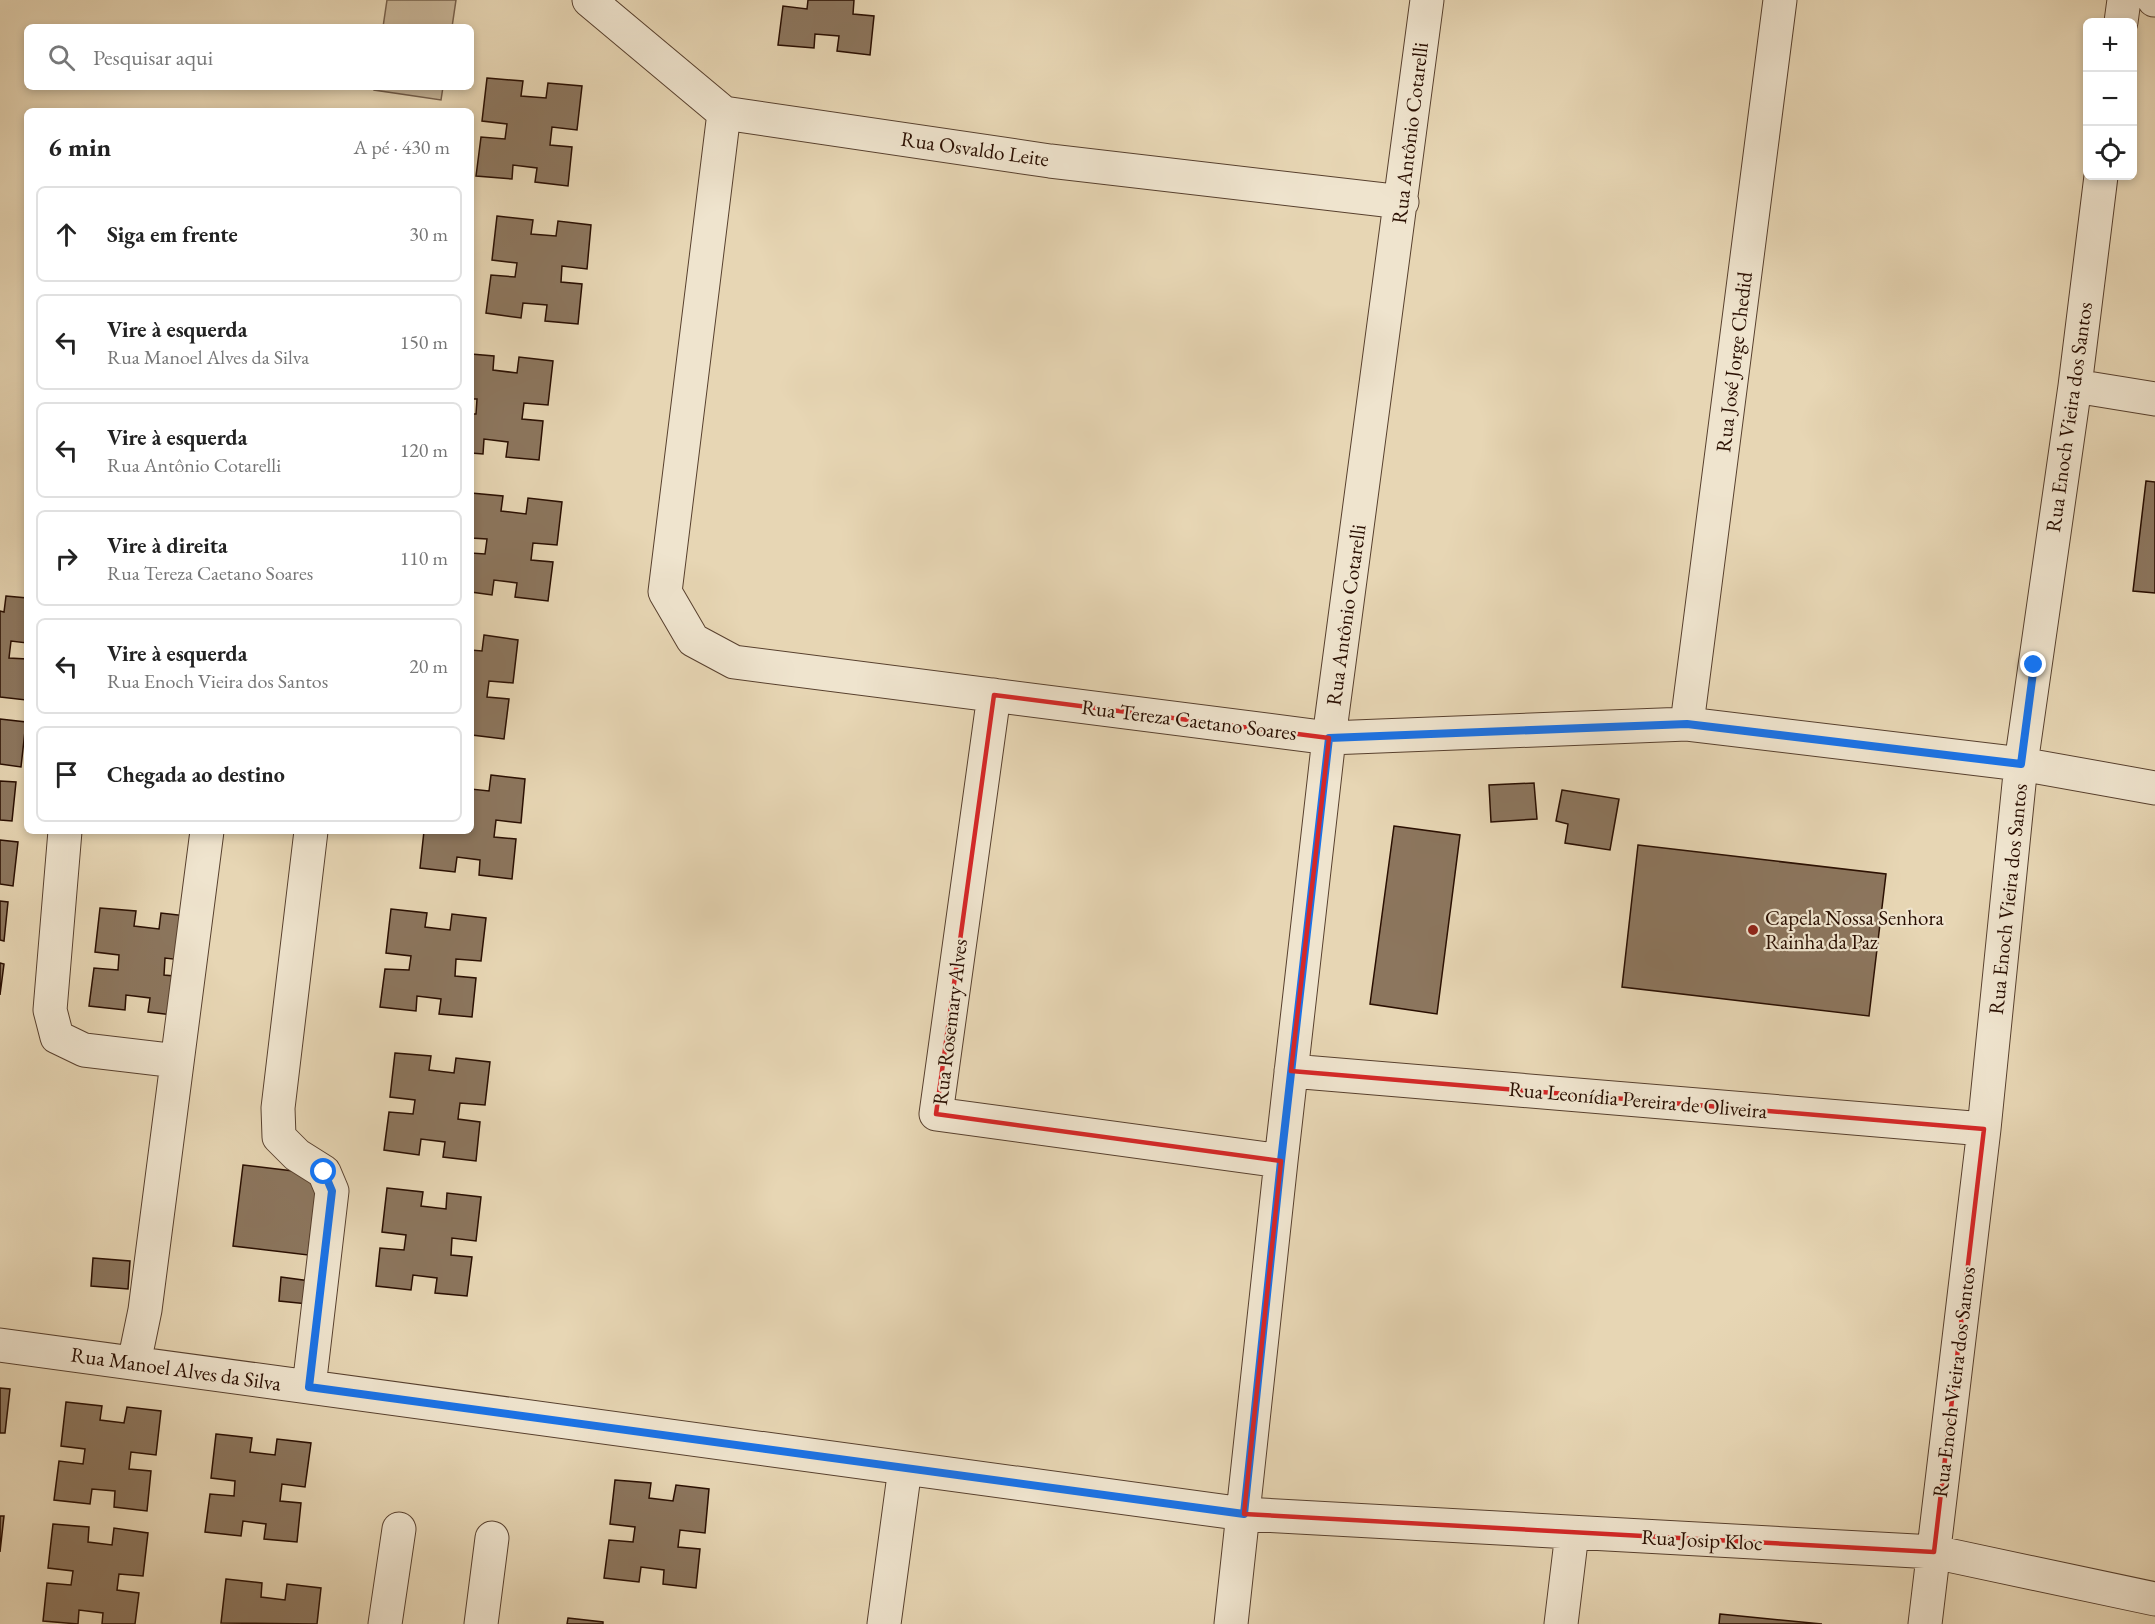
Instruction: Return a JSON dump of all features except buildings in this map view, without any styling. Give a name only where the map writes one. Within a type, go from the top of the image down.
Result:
[{"type":"street","points":[[589,0],[724,113]]},
{"type":"street","name":"Rua Antônio Cotarelli","points":[[1231,1624],[1329,738],[1402,202],[1427,0]]},
{"type":"street","name":"Rua José Jorge Chedid","points":[[1687,724],[1780,0]]},
{"type":"street","points":[[2122,18],[2124,0]]},
{"type":"street","name":"Rua Osvaldo Leite","points":[[724,113],[1050,160],[1402,202]]},
{"type":"street","name":"Rua Tereza Caetano Soares","points":[[724,113],[665,592],[693,640],[734,662],[1329,738],[1687,724],[2021,764],[2155,788]]},
{"type":"street","name":"Rua Enoch Vieira dos Santos","points":[[1925,1624],[1984,1129],[2021,764],[2075,386],[2101,180]]},
{"type":"street","points":[[2075,386],[2155,399]]},
{"type":"street","name":"Rua Rosemary Alves","points":[[994,695],[936,1114],[1281,1161]]},
{"type":"street","points":[[65,834],[50,1010],[57,1037],[84,1050],[177,1061]]},
{"type":"street","points":[[134,1363],[145,1310],[207,834]]},
{"type":"street","points":[[309,1387],[332,1191],[324,1172],[297,1155],[279,1137],[278,1108],[311,834]]},
{"type":"street","name":"Rua Leonídia Pereira de Oliveira","points":[[1291,1071],[1984,1129]]},
{"type":"street","name":"Rua Manoel Alves da Silva","points":[[0,1345],[1244,1514]]},
{"type":"street","points":[[884,1624],[905,1468]]},
{"type":"street","name":"Rua Josip Kloc","points":[[1244,1514],[1934,1552],[2155,1599]]},
{"type":"street","points":[[385,1624],[399,1529]]},
{"type":"street","points":[[1561,1624],[1572,1533]]},
{"type":"street","points":[[481,1624],[492,1538]]},
{"type":"highlighted area","points":[[994,695],[1329,738],[1291,1071],[1984,1129],[1934,1552],[1244,1514],[1281,1161],[936,1114]]},
{"type":"shaded area","points":[[387,0],[456,0],[452,24],[383,24]]},
{"type":"shaded area","points":[[374,90],[443,90],[441,100]]},
{"type":"place","name":"Capela Nossa Senhora Rainha da Paz","points":[[1753,930]]},
{"type":"route","points":[[324,1172],[332,1191],[309,1387],[1244,1514],[1329,738],[1687,724],[2021,764],[2034,665]]}]
